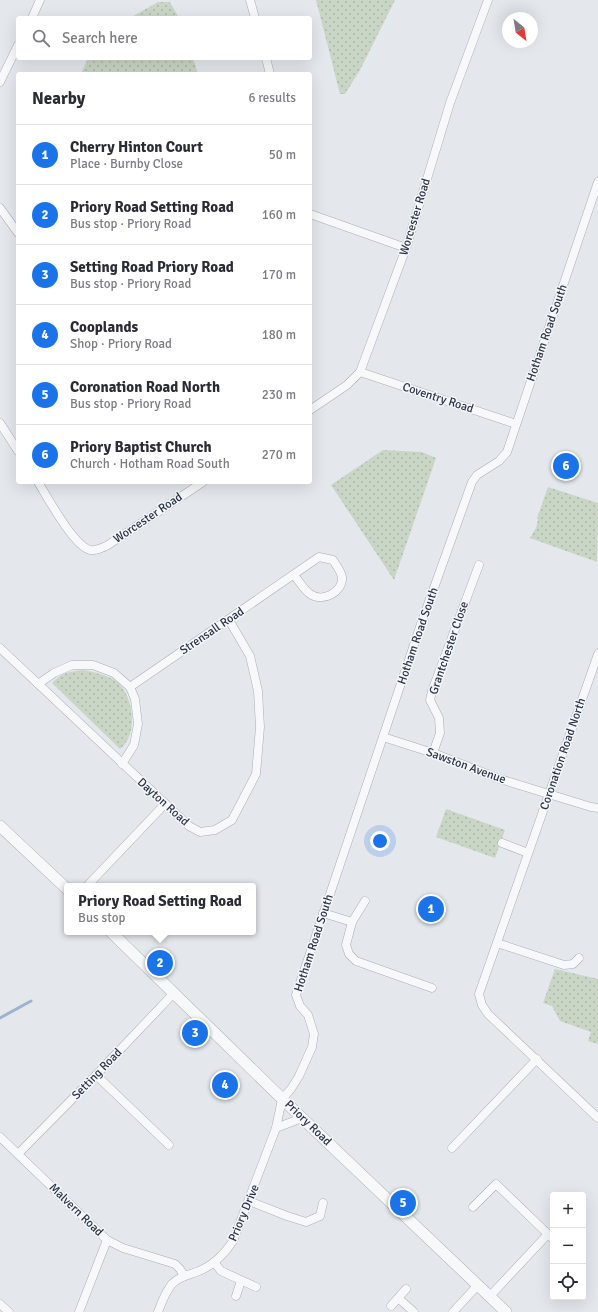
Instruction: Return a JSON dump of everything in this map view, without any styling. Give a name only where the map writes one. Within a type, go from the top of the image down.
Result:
[{"type":"street","points":[[33,16],[40,0]]},
{"type":"street","points":[[250,0],[254,16]]},
{"type":"street","name":"Worcester Road","points":[[312,409],[347,386],[360,372],[406,248],[450,103],[488,0]]},
{"type":"street","points":[[0,82],[16,49]]},
{"type":"street","points":[[266,60],[270,72]]},
{"type":"street","name":"Hotham Road South","points":[[282,1099],[291,1089],[299,1076],[312,1046],[314,1034],[308,1015],[300,1006],[296,995],[421,624],[472,482],[477,475],[499,461],[507,452],[598,182]]},
{"type":"street","points":[[0,208],[16,230]]},
{"type":"street","points":[[312,215],[406,248]]},
{"type":"street","name":"Coventry Road","points":[[360,372],[516,424]]},
{"type":"street","points":[[0,423],[16,448]]},
{"type":"street","name":"Worcester Road","points":[[39,484],[72,535],[83,547],[91,550],[98,550],[108,546],[200,484]]},
{"type":"street","name":"Strensall Road","points":[[130,687],[319,557],[333,560],[342,576],[340,588],[331,595],[316,597],[309,594],[294,575]]},
{"type":"street","name":"Grantchester Close","points":[[432,753],[440,733],[439,718],[430,700],[432,691],[479,565]]},
{"type":"street","name":"Dayton Road","points":[[0,648],[164,804],[189,826],[200,832],[215,830],[232,820],[256,774],[260,727],[258,691],[250,656],[229,620]]},
{"type":"street","name":"Coronation Road North","points":[[598,654],[479,994],[482,1005],[488,1014],[598,1118]]},
{"type":"street","points":[[38,684],[54,673],[72,665],[93,665],[114,673],[130,687],[135,699],[138,724],[134,745],[122,764]]},
{"type":"street","name":"Sawston Avenue","points":[[383,737],[432,753],[500,779],[598,808]]},
{"type":"street","points":[[90,883],[164,804]]},
{"type":"street","points":[[0,826],[64,886]]},
{"type":"street","points":[[502,843],[528,853]]},
{"type":"street","points":[[365,901],[352,922],[346,945],[349,954],[356,961],[432,988]]},
{"type":"street","points":[[323,913],[352,922]]},
{"type":"street","name":"Priory Road","points":[[114,935],[282,1099],[506,1312]]},
{"type":"street","points":[[497,943],[564,965],[573,964],[579,958]]},
{"type":"street","name":"Setting Road","points":[[18,1154],[174,993]]},
{"type":"street","points":[[452,1148],[537,1059]]},
{"type":"street","points":[[96,1075],[169,1145]]},
{"type":"street","name":"Priory Drive","points":[[158,1312],[165,1294],[173,1283],[184,1276],[200,1271],[214,1262],[226,1252],[234,1241],[276,1128],[282,1099]]},
{"type":"street","points":[[276,1128],[302,1118]]},
{"type":"street","name":"Malvern Road","points":[[0,1137],[107,1240],[124,1248],[175,1264],[184,1276]]},
{"type":"street","points":[[473,1207],[496,1184],[550,1236]]},
{"type":"street","points":[[249,1201],[306,1222],[320,1216],[323,1203]]},
{"type":"street","points":[[490,1296],[550,1238]]},
{"type":"street","points":[[79,1312],[107,1240]]},
{"type":"street","points":[[214,1262],[221,1272],[256,1287]]},
{"type":"street","points":[[236,1296],[241,1281]]},
{"type":"street","points":[[453,1312],[478,1285]]},
{"type":"street","points":[[391,1306],[406,1289]]},
{"type":"street","points":[[398,1298],[414,1312]]},
{"type":"street","points":[[0,1304],[9,1312]]},
{"type":"green space","points":[[316,0],[395,0],[360,70],[345,94],[340,94]]},
{"type":"green space","points":[[158,2],[170,2],[178,16],[134,16]]},
{"type":"green space","points":[[87,60],[194,60],[197,72],[82,72]]},
{"type":"green space","points":[[383,450],[422,452],[436,458],[394,580],[331,485]]},
{"type":"green space","points":[[548,487],[598,503],[597,562],[530,538],[536,528],[537,518]]},
{"type":"green space","points":[[82,670],[111,678],[119,684],[128,698],[131,707],[132,726],[126,743],[120,749],[52,683],[59,677],[73,671]]},
{"type":"green space","points":[[446,809],[505,830],[495,858],[436,837]]},
{"type":"green space","points":[[555,969],[598,979],[598,1044],[588,1041],[591,1032],[560,1021],[552,1006],[543,1003]]},
{"type":"waterway","points":[[0,1018],[31,1001]]},
{"type":"place","name":"Priory Baptist Church","points":[[566,466]]},
{"type":"place","name":"Cherry Hinton Court","points":[[431,909]]},
{"type":"place","name":"Priory Road Setting Road","points":[[160,963]]},
{"type":"place","name":"Setting Road Priory Road","points":[[195,1033]]},
{"type":"place","name":"Cooplands","points":[[225,1085]]},
{"type":"place","name":"Coronation Road North","points":[[403,1203]]}]
